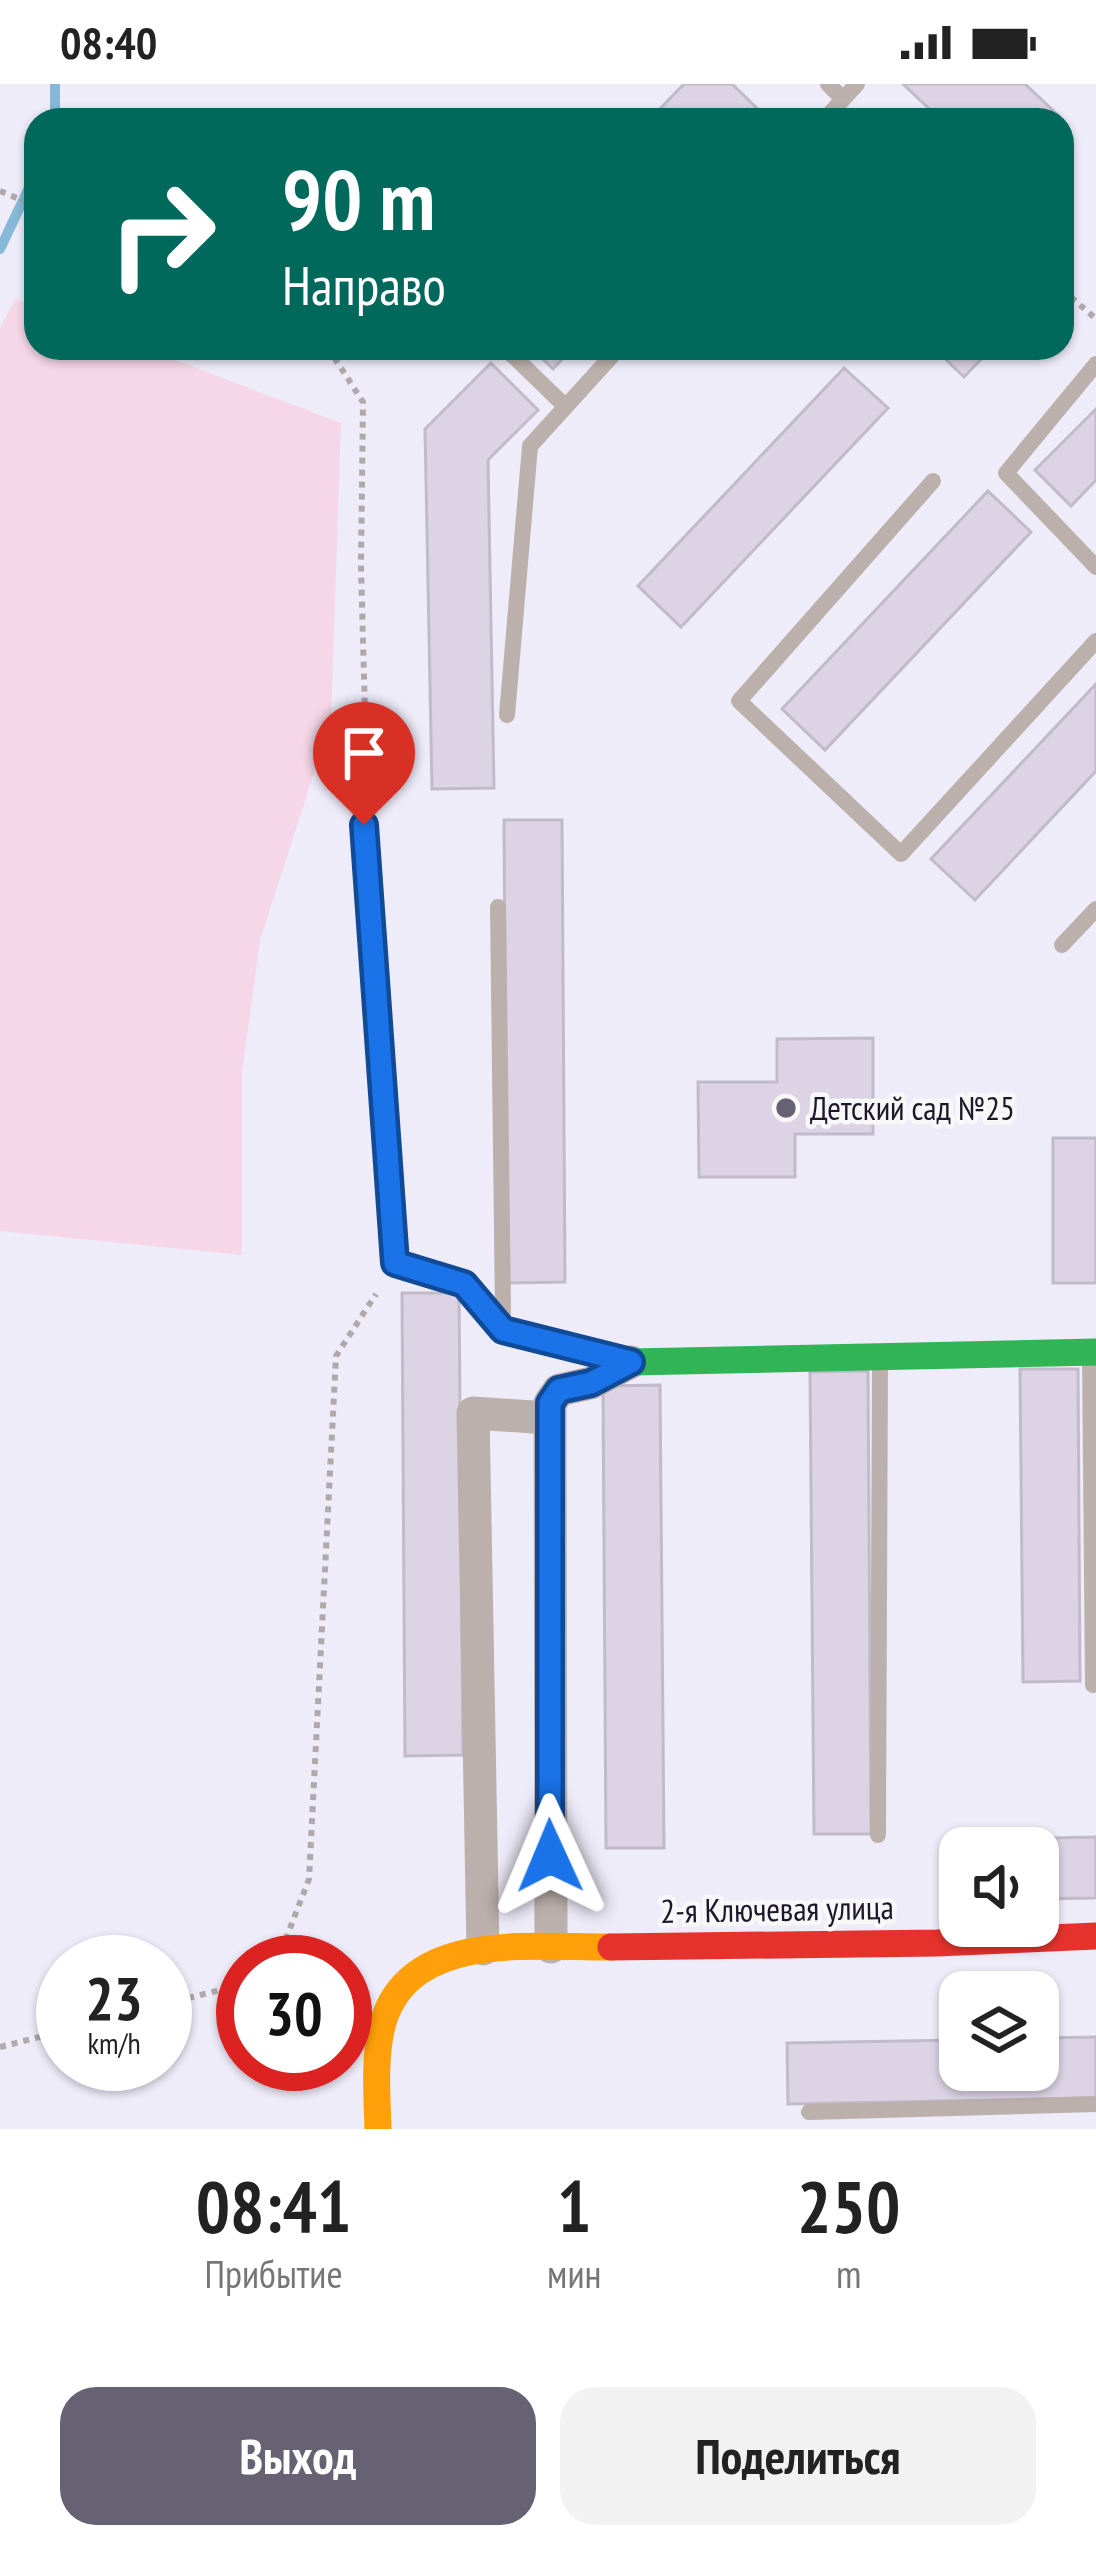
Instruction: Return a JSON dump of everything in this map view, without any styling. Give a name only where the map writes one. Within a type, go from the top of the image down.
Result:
[{"type":"street","points":[[364,825],[395,1263],[464,1284],[503,1330],[631,1362],[1093,1352]]},
{"type":"street","points":[[551,1947],[550,1403],[559,1390],[591,1383],[631,1362]]},
{"type":"street","points":[[483,1949],[473,1413],[548,1418]]},
{"type":"street","name":"2-я Ключевая улица","points":[[378,2129],[376,2056],[396,1995],[413,1972],[483,1949],[938,1943],[1096,1936]]},
{"type":"lane","points":[[828,84],[843,99]]},
{"type":"lane","points":[[835,108],[857,84]]},
{"type":"lane","points":[[517,360],[566,407]]},
{"type":"lane","points":[[507,715],[530,446],[608,360]]},
{"type":"lane","points":[[1096,364],[1006,473],[1096,567]]},
{"type":"lane","points":[[934,481],[739,700],[901,854],[1096,641]]},
{"type":"lane","points":[[499,907],[503,1330]]},
{"type":"lane","points":[[1062,945],[1096,909]]},
{"type":"lane","points":[[1093,1352],[1093,1685]]},
{"type":"lane","points":[[878,1835],[880,1355]]},
{"type":"lane","points":[[809,2113],[1096,2104]]},
{"type":"path","points":[[336,360],[363,402],[361,566],[368,766],[364,825]]},
{"type":"path","points":[[287,1935],[309,1879],[336,1356],[395,1263]]},
{"type":"path","points":[[0,2047],[36,2038]]},
{"type":"shaded area","points":[[15,299],[24,302],[24,360],[176,360],[341,423],[331,720],[260,940],[242,1073],[242,1255],[0,1231],[0,328]]},
{"type":"building","points":[[684,84],[732,84],[757,108],[661,108]]},
{"type":"building","points":[[903,84],[1025,84],[1050,108],[928,108]]},
{"type":"building","points":[[946,360],[980,360],[964,377]]},
{"type":"building","points":[[491,363],[538,410],[488,460],[494,788],[432,789],[425,429]]},
{"type":"building","points":[[844,368],[888,408],[681,627],[638,586]]},
{"type":"building","points":[[1096,409],[1096,480],[1071,506],[1035,470]]},
{"type":"building","points":[[988,491],[1031,532],[825,750],[782,709]]},
{"type":"building","points":[[1096,684],[1096,771],[975,900],[931,859]]},
{"type":"building","points":[[504,820],[562,820],[565,1282],[507,1283]]},
{"type":"building","name":"Детский сад №25","points":[[873,1038],[873,1134],[795,1134],[795,1177],[699,1177],[698,1082],[777,1082],[777,1039]]},
{"type":"building","points":[[1053,1138],[1096,1138],[1096,1283],[1053,1283]]},
{"type":"building","points":[[402,1293],[459,1293],[463,1755],[405,1756]]},
{"type":"building","points":[[1020,1369],[1078,1369],[1080,1681],[1023,1682]]},
{"type":"building","points":[[868,1371],[871,1834],[814,1834],[810,1372]]},
{"type":"building","points":[[660,1385],[664,1848],[606,1848],[603,1386]]},
{"type":"building","points":[[1096,1837],[1096,1898],[1059,1899],[1059,1838]]},
{"type":"building","points":[[1096,2037],[1096,2098],[788,2104],[787,2043],[939,2040],[939,2091],[1059,2091],[1059,2038]]},
{"type":"waterway","points":[[55,84],[55,108]]},
{"type":"waterway","points":[[0,249],[24,198]]},
{"type":"traffic: fast","points":[[364,825],[395,1263],[464,1284],[503,1330],[631,1362],[1096,1352]]},
{"type":"traffic: slow","points":[[378,2129],[382,2026],[396,1995],[418,1973],[445,1959],[477,1951],[611,1947]]},
{"type":"traffic: jam","points":[[611,1947],[1096,1936]]},
{"type":"place","name":"Детский сад №25","points":[[786,1108]]},
{"type":"route","points":[[364,825],[395,1263],[464,1284],[503,1330],[631,1362],[591,1383],[559,1390],[550,1403],[550,1856]]}]
